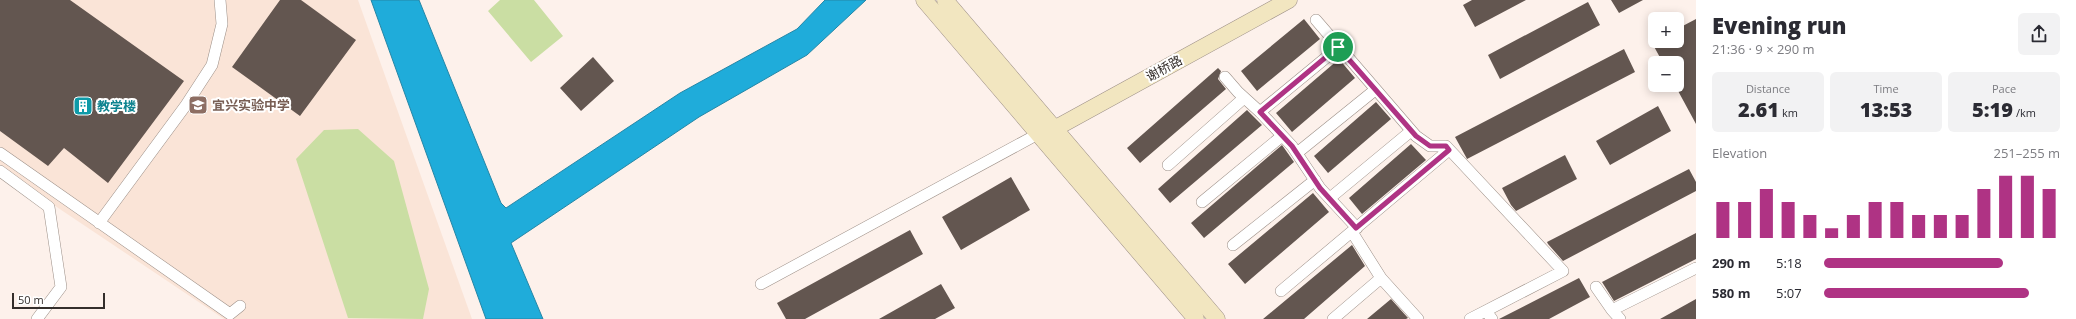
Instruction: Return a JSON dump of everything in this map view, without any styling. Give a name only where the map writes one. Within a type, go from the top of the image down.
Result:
[{"type":"main road","points":[[924,0],[1196,319]]},
{"type":"main road","points":[[944,0],[1217,319]]},
{"type":"main road","name":"谢桥路","points":[[1038,134],[1054,129],[1289,0]]},
{"type":"street","points":[[99,223],[186,105],[212,65],[222,24],[220,0]]},
{"type":"street","points":[[1316,20],[1411,131],[1430,146],[1446,146],[1563,271],[1489,315],[1470,319]]},
{"type":"street","points":[[1260,112],[1338,47]]},
{"type":"street","points":[[1225,77],[1244,98],[1260,112],[1297,153],[1314,180],[1330,198],[1354,230],[1381,278],[1418,319]]},
{"type":"street","points":[[1297,153],[1375,90]]},
{"type":"street","points":[[1168,165],[1244,98]]},
{"type":"street","points":[[1330,198],[1411,131]]},
{"type":"street","points":[[761,284],[1038,134]]},
{"type":"street","points":[[1202,202],[1282,136]]},
{"type":"street","points":[[1281,291],[1449,150]]},
{"type":"street","points":[[0,153],[230,314],[240,306]]},
{"type":"street","points":[[0,171],[49,207],[62,287],[37,319]]},
{"type":"street","points":[[1233,246],[1314,180]]},
{"type":"street","points":[[1612,310],[1696,268]]},
{"type":"street","points":[[1333,319],[1381,278]]},
{"type":"street","points":[[1596,287],[1620,319]]},
{"type":"shaded area","name":"宜兴实验中学","points":[[0,0],[358,0],[472,319],[224,319],[0,169]]},
{"type":"green space","points":[[500,0],[534,0],[563,36],[531,62],[488,11]]},
{"type":"green space","points":[[358,129],[394,161],[429,289],[423,319],[348,318],[296,159],[324,130]]},
{"type":"water","points":[[371,0],[419,0],[501,203],[506,208],[680,93],[797,29],[825,0],[866,0],[807,55],[699,117],[511,243],[543,319],[486,319]]},
{"type":"building","name":"教学楼","points":[[0,0],[70,0],[184,81],[108,183],[64,148],[48,166],[0,131]]},
{"type":"building","points":[[280,0],[301,0],[356,40],[300,116],[232,67]]},
{"type":"building","points":[[1472,0],[1526,0],[1475,27],[1463,5]]},
{"type":"building","points":[[1611,0],[1643,0],[1619,13]]},
{"type":"building","points":[[1588,2],[1600,25],[1500,79],[1488,55]]},
{"type":"building","points":[[1304,19],[1320,39],[1257,91],[1241,71]]},
{"type":"building","points":[[1696,19],[1696,124],[1679,92],[1684,92],[1684,56],[1659,56],[1655,48],[1684,48],[1684,25]]},
{"type":"building","points":[[1624,49],[1635,72],[1467,159],[1455,137]]},
{"type":"building","points":[[593,57],[614,81],[581,111],[560,88]]},
{"type":"building","points":[[1339,59],[1355,78],[1292,132],[1276,113]]},
{"type":"building","points":[[1218,68],[1221,71],[1218,79],[1226,89],[1140,163],[1127,148]]},
{"type":"building","points":[[1376,102],[1391,119],[1328,173],[1314,156]]},
{"type":"building","points":[[1658,106],[1671,131],[1610,165],[1596,141]]},
{"type":"building","points":[[1247,110],[1262,125],[1170,203],[1158,189]]},
{"type":"building","points":[[1411,144],[1426,160],[1362,214],[1349,198]]},
{"type":"building","points":[[1282,145],[1294,162],[1204,238],[1191,223]]},
{"type":"building","points":[[1565,155],[1577,179],[1516,211],[1502,188]]},
{"type":"building","points":[[1689,169],[1696,182],[1696,191],[1563,261],[1548,244],[1547,242]]},
{"type":"building","points":[[1011,177],[1030,210],[961,250],[942,217]]},
{"type":"building","points":[[1313,193],[1329,212],[1245,284],[1228,264]]},
{"type":"building","points":[[910,230],[923,254],[805,319],[786,319],[777,303]]},
{"type":"building","points":[[1696,233],[1696,259],[1614,301],[1602,282]]},
{"type":"building","points":[[1352,245],[1365,266],[1304,319],[1263,319]]},
{"type":"building","points":[[1579,278],[1590,297],[1549,319],[1499,319]]},
{"type":"building","points":[[941,284],[955,308],[935,319],[879,319]]},
{"type":"building","points":[[1391,299],[1408,318],[1367,319]]},
{"type":"building","points":[[1696,299],[1696,319],[1660,319]]},
{"type":"place","name":"宜兴实验中学","points":[[198,105]]},
{"type":"place","name":"教学楼","points":[[83,106]]},
{"type":"route","points":[[1338,47],[1416,136],[1430,146],[1446,146],[1449,150],[1356,228],[1320,188],[1292,146],[1260,112],[1338,47]]}]
